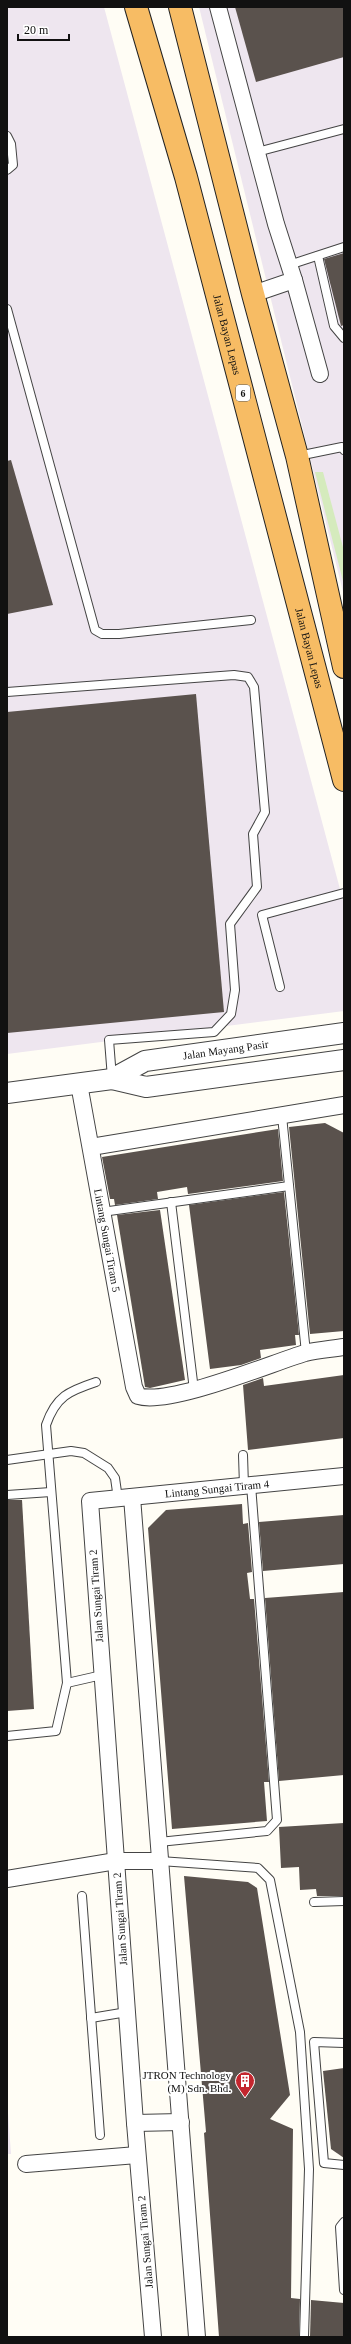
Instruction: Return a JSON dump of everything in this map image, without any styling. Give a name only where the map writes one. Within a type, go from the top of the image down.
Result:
[{"type":"highway","name":"Jalan Bayan Lepas","points":[[136,7],[188,184],[344,780]]},
{"type":"highway","points":[[180,7],[253,294],[297,456],[344,667]]},
{"type":"street","points":[[218,7],[257,152],[320,374]]},
{"type":"street","points":[[253,294],[292,273]]},
{"type":"street","name":"Jalan Mayang Pasir","points":[[7,1093],[112,1079],[145,1061],[344,1033]]},
{"type":"street","name":"Jalan Mayang Pasir","points":[[112,1079],[146,1088],[344,1060]]},
{"type":"street","name":"Lintang Sungai Tiram 5","points":[[79,1084],[134,1387],[138,1396],[148,1399],[194,1390]]},
{"type":"street","points":[[91,1147],[344,1105]]},
{"type":"street","points":[[194,1390],[306,1353],[344,1347]]},
{"type":"street","name":"Lintang Sungai Tiram 4","points":[[90,1501],[344,1476]]},
{"type":"street","points":[[125,1498],[159,1842],[197,2337]]},
{"type":"street","name":"Jalan Sungai Tiram 2","points":[[90,1501],[137,2155],[153,2337]]},
{"type":"street","points":[[7,1879],[116,1861],[160,1861]]},
{"type":"street","points":[[135,2123],[181,2122]]},
{"type":"street","points":[[26,2164],[137,2155]]},
{"type":"lane","points":[[257,152],[344,129]]},
{"type":"lane","points":[[7,136],[11,144],[13,165],[7,170]]},
{"type":"lane","points":[[292,273],[318,256],[344,247]]},
{"type":"lane","points":[[318,256],[334,326],[344,338]]},
{"type":"lane","points":[[7,309],[95,630],[102,634],[119,634],[251,620]]},
{"type":"lane","points":[[297,456],[342,448],[344,450]]},
{"type":"lane","points":[[7,692],[234,674],[248,678],[254,687],[265,812],[253,834],[257,887],[230,924],[235,990],[231,1014],[214,1032],[109,1040],[112,1079]]},
{"type":"lane","points":[[280,987],[262,915],[344,893]]},
{"type":"lane","points":[[282,1116],[306,1353]]},
{"type":"lane","points":[[102,1212],[289,1186]]},
{"type":"lane","points":[[170,1202],[194,1390]]},
{"type":"lane","points":[[7,1736],[56,1731],[67,1683],[46,1425],[54,1406],[64,1395],[96,1382]]},
{"type":"lane","points":[[7,1460],[71,1451],[84,1453],[108,1468],[125,1498]]},
{"type":"lane","points":[[159,1842],[267,1831],[277,1820],[243,1455]]},
{"type":"lane","points":[[7,1495],[51,1492]]},
{"type":"lane","points":[[67,1683],[102,1676]]},
{"type":"lane","points":[[160,1861],[258,1868],[270,1880],[300,2032],[309,2169],[304,2337]]},
{"type":"lane","points":[[82,1896],[100,2135]]},
{"type":"lane","points":[[314,1902],[344,1901]]},
{"type":"lane","points":[[91,2018],[127,2012]]},
{"type":"lane","points":[[344,2043],[314,2042],[324,2163],[344,2165]]},
{"type":"lane","points":[[344,2222],[340,2227],[344,2290]]},
{"type":"shaded area","points":[[7,7],[104,7],[344,904],[344,1011],[7,1054]]},
{"type":"shaded area","points":[[199,7],[344,7],[344,596]]},
{"type":"shaded area","points":[[7,2099],[11,2154],[7,2154]]},
{"type":"green space","points":[[315,472],[323,472],[344,551],[344,585]]},
{"type":"building","points":[[235,7],[344,7],[344,57],[256,82]]},
{"type":"building","points":[[344,253],[344,325],[341,326],[324,259]]},
{"type":"building","points":[[11,460],[53,605],[7,614],[7,461]]},
{"type":"building","points":[[196,694],[224,1012],[7,1033],[7,712]]},
{"type":"building","points":[[325,1123],[344,1133],[344,1331],[310,1334],[289,1127]]},
{"type":"building","points":[[278,1129],[283,1181],[188,1194],[187,1187],[157,1192],[158,1199],[115,1205],[114,1199],[110,1199],[102,1157]]},
{"type":"building","points":[[284,1192],[299,1335],[295,1335],[296,1345],[260,1350],[261,1358],[241,1365],[210,1369],[189,1205]]},
{"type":"building","points":[[160,1210],[185,1380],[150,1388],[145,1387],[117,1215]]},
{"type":"building","points":[[344,1375],[344,1438],[248,1450],[243,1385],[263,1378],[264,1386]]},
{"type":"building","points":[[7,1500],[22,1500],[34,1709],[7,1711]]},
{"type":"building","points":[[242,1504],[243,1524],[248,1523],[252,1572],[247,1573],[250,1599],[254,1599],[269,1782],[264,1782],[267,1821],[172,1829],[148,1528],[166,1510]]},
{"type":"building","points":[[344,1515],[344,1564],[263,1571],[259,1522]]},
{"type":"building","points":[[344,1592],[344,1775],[279,1781],[265,1598]]},
{"type":"building","points":[[344,1823],[344,1896],[317,1896],[316,1889],[300,1890],[299,1867],[281,1868],[279,1827]]},
{"type":"building","points":[[184,1876],[248,1882],[257,1888],[290,2095],[270,2119],[293,2129],[291,2298],[300,2299],[299,2337],[219,2337],[204,2133],[206,2132]]},
{"type":"building","points":[[344,2068],[344,2158],[331,2149],[323,2071]]},
{"type":"building","points":[[311,2300],[344,2303],[344,2337],[310,2337]]},
{"type":"place","name":"JTRON Technology (M) Sdn. Bhd.","points":[[245,2098]]}]
